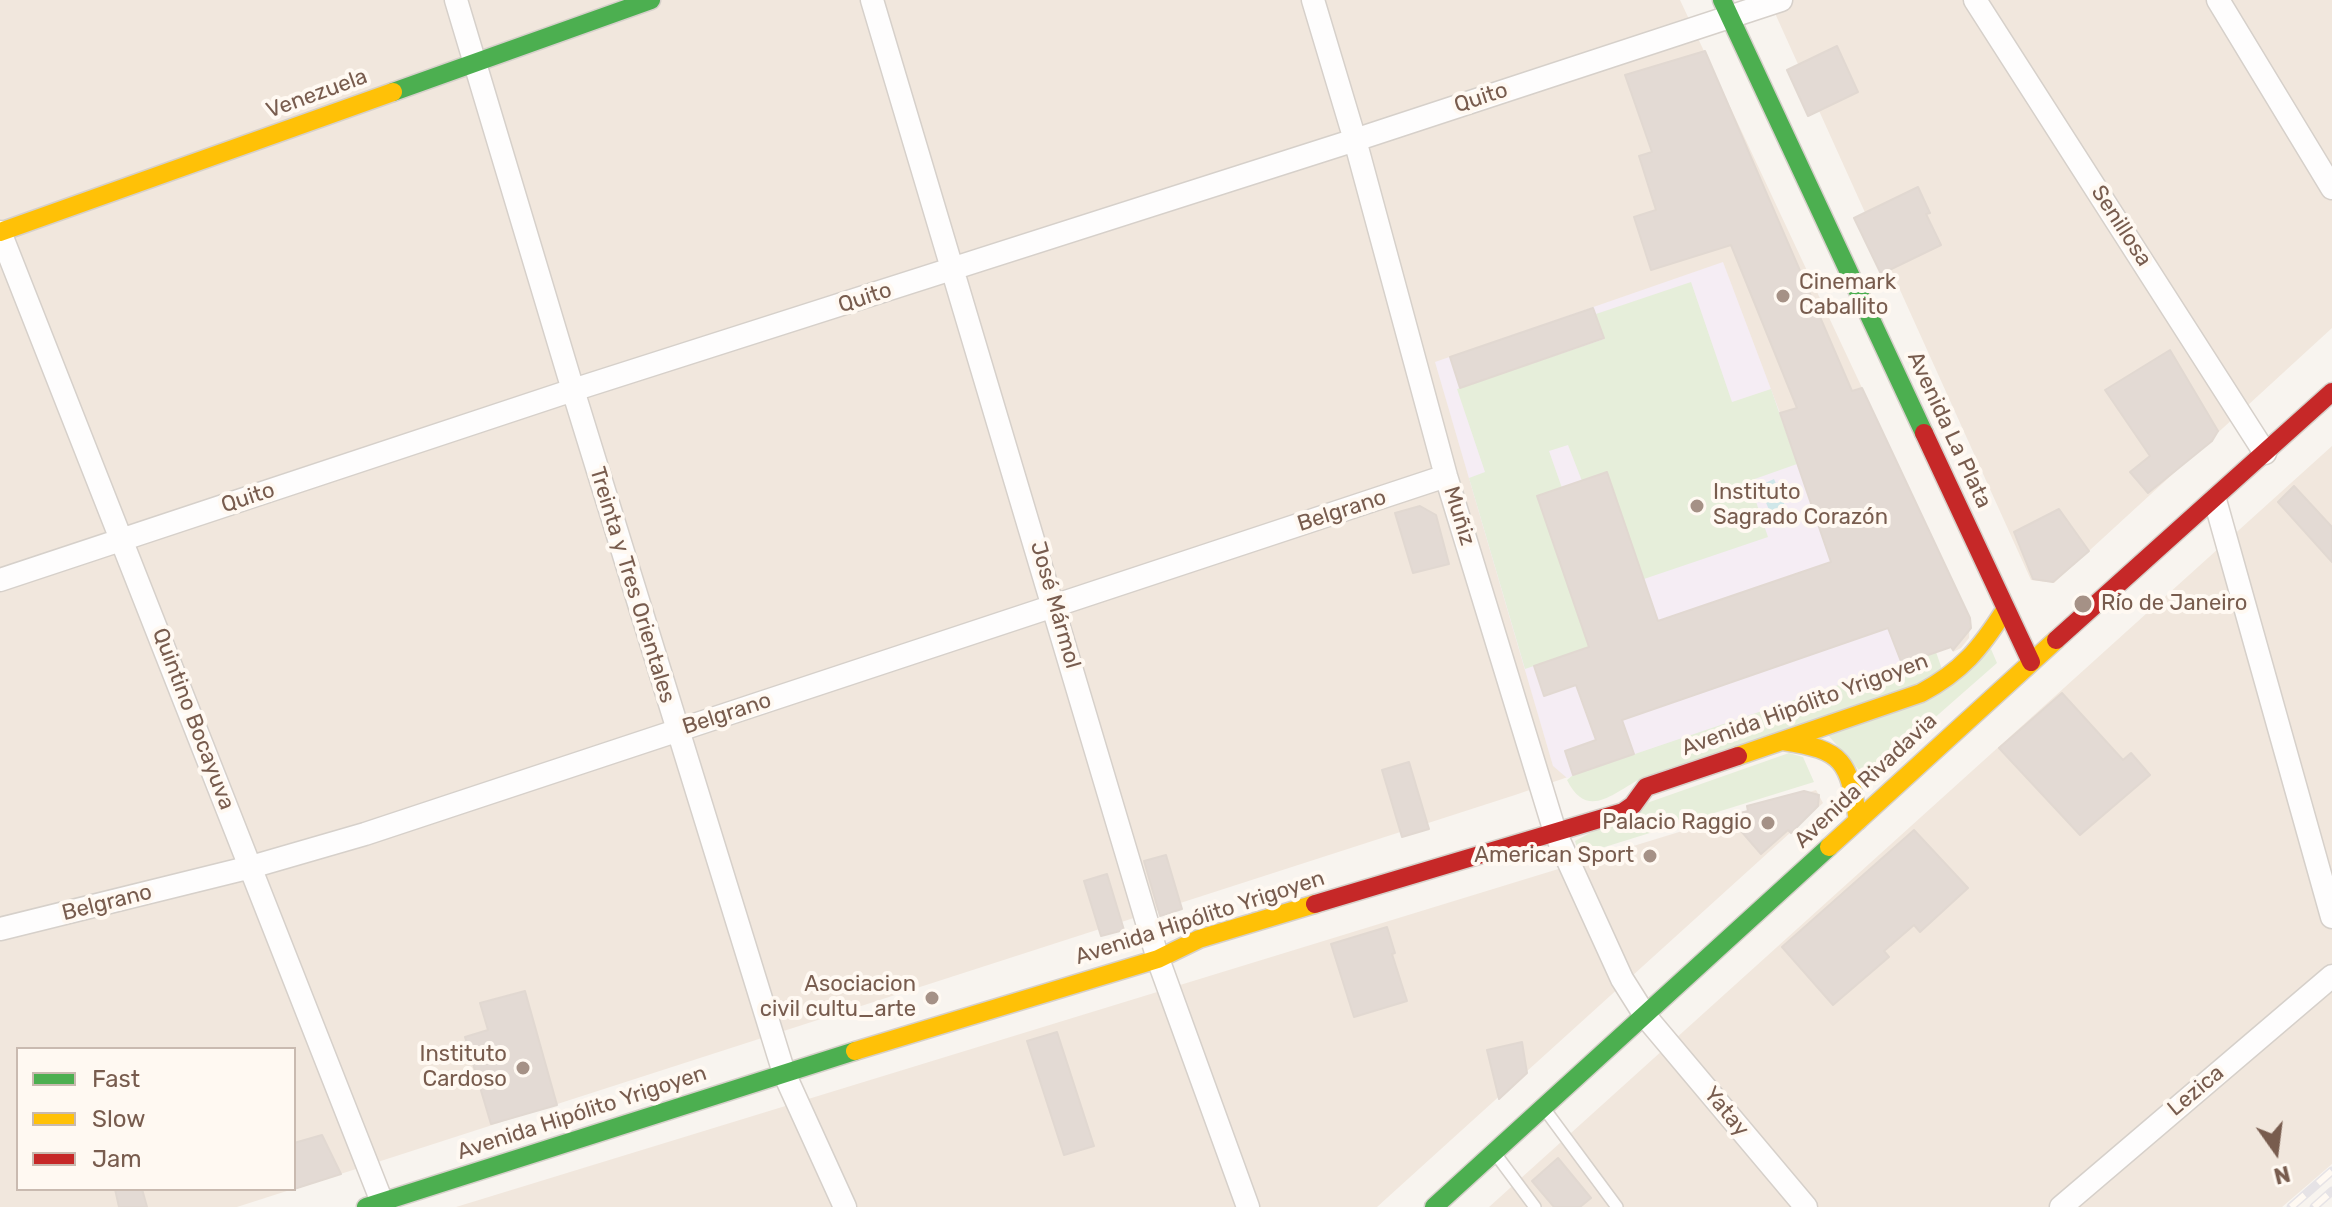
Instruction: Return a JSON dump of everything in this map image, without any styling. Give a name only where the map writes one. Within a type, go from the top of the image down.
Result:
[{"type":"main road","name":"Venezuela","points":[[0,232],[651,0]]},
{"type":"main road","name":"Avenida La Plata","points":[[1726,8],[2031,662]]},
{"type":"main road","name":"Avenida Rivadavia","points":[[1434,1207],[2332,392]]},
{"type":"main road","name":"Avenida Hipólito Yrigoyen","points":[[377,1205],[784,1073],[1158,959],[1199,939],[1629,809],[1646,787],[1921,693],[1943,682],[1973,660],[2005,610]]},
{"type":"main road","points":[[1783,741],[1817,745],[1839,761],[1851,780],[1858,821]]},
{"type":"street","name":"Treinta y Tres Orientales","points":[[456,0],[784,1073],[845,1207]]},
{"type":"street","name":"José Mármol","points":[[872,0],[1158,959],[1248,1207]]},
{"type":"street","name":"Muñiz","points":[[1313,0],[1355,140],[1446,476],[1555,832],[1622,979],[1646,1017]]},
{"type":"street","name":"Quito","points":[[0,580],[573,390],[1355,140],[1726,8],[1781,0]]},
{"type":"street","name":"Senillosa","points":[[1975,0],[2265,453]]},
{"type":"street","points":[[2218,0],[2332,188]]},
{"type":"street","name":"Quintino Bocayuva","points":[[0,232],[251,867],[377,1205]]},
{"type":"street","name":"Belgrano","points":[[0,929],[251,867],[365,834],[1446,476]]},
{"type":"street","points":[[2215,500],[2332,917]]},
{"type":"street","name":"Lezica","points":[[2061,1207],[2332,976]]},
{"type":"street","name":"Yatay","points":[[1646,1017],[1806,1207]]},
{"type":"lane","points":[[1545,1109],[1617,1207]]},
{"type":"lane","points":[[1495,1153],[1535,1207]]},
{"type":"shaded area","points":[[0,0],[1680,0],[1970,618],[1969,638],[1961,648],[1953,652],[1951,647],[1515,795],[296,1188],[296,1047],[16,1047],[16,1191],[287,1191],[237,1207],[0,1207]]},
{"type":"shaded area","points":[[1769,0],[2332,0],[2332,328],[2054,583],[2031,580]]},
{"type":"shaded area","name":"Instituto Sagrado Corazón","points":[[1723,262],[1780,413],[1862,388],[1930,534],[1889,549],[1928,655],[1567,778],[1553,766],[1435,362]]},
{"type":"shaded area","points":[[2332,446],[2332,1164],[2282,1207],[1489,1207]]},
{"type":"shaded area","points":[[1816,790],[1823,803],[1377,1207],[456,1207]]},
{"type":"green space","points":[[1691,282],[1732,402],[1771,389],[1797,464],[1749,481],[1768,537],[1644,579],[1607,472],[1582,481],[1568,445],[1549,451],[1562,488],[1538,496],[1594,660],[1572,653],[1525,669],[1469,478],[1485,472],[1457,389],[1604,339],[1596,314]]},
{"type":"green space","points":[[1991,649],[1997,663],[1866,778],[1827,734]]},
{"type":"green space","points":[[1936,652],[1944,675],[1640,779],[1600,800],[1583,799],[1567,780],[1573,775]]},
{"type":"green space","points":[[1789,753],[1803,757],[1814,782],[1579,855],[1575,841],[1644,804]]},
{"type":"water","points":[[1774,479],[1790,518],[1775,524],[1759,486]]},
{"type":"building","points":[[1837,46],[1858,92],[1808,116],[1787,70]]},
{"type":"building","points":[[1705,51],[1852,391],[1862,388],[1970,618],[1971,628],[1953,650],[1951,647],[1902,664],[1888,628],[1622,720],[1634,754],[1573,775],[1565,751],[1596,740],[1576,685],[1544,696],[1534,666],[1589,647],[1537,496],[1607,472],[1658,621],[1831,562],[1780,413],[1797,408],[1731,245],[1651,270],[1634,217],[1656,210],[1639,156],[1652,152],[1625,75]]},
{"type":"building","points":[[1918,187],[1930,213],[1926,214],[1941,245],[1881,274],[1854,218]]},
{"type":"building","points":[[1593,308],[1604,338],[1460,388],[1450,357]]},
{"type":"building","points":[[2170,350],[2218,431],[2212,441],[2148,493],[2130,472],[2150,456],[2105,390]]},
{"type":"building","points":[[2294,486],[2332,527],[2332,562],[2278,502]]},
{"type":"building","points":[[1420,506],[1436,515],[1449,564],[1413,573],[1395,513]]},
{"type":"building","points":[[2059,509],[2089,551],[2053,582],[2033,579],[2014,532]]},
{"type":"building","points":[[2062,693],[2123,760],[2131,753],[2150,775],[2080,835],[1999,748]]},
{"type":"building","points":[[1409,762],[1429,829],[1402,837],[1382,770]]},
{"type":"building","name":"Palacio Raggio","points":[[1804,791],[1819,795],[1818,806],[1791,833],[1788,830],[1761,854],[1728,816],[1748,811],[1747,806]]},
{"type":"building","points":[[1914,830],[1968,888],[1920,932],[1914,925],[1884,951],[1889,957],[1833,1005],[1782,947]]},
{"type":"building","points":[[1166,855],[1182,909],[1160,916],[1144,861]]},
{"type":"building","points":[[1107,874],[1124,930],[1101,936],[1084,881]]},
{"type":"building","points":[[1387,927],[1407,1001],[1354,1017],[1331,944]]},
{"type":"building","name":"Instituto Cardoso","points":[[525,991],[557,1105],[491,1124],[465,1037],[488,1030],[480,1003]]},
{"type":"building","points":[[1057,1032],[1094,1146],[1064,1155],[1027,1041]]},
{"type":"building","points":[[1522,1042],[1527,1073],[1499,1099],[1487,1050]]},
{"type":"building","points":[[322,1135],[341,1174],[296,1188],[296,1142]]},
{"type":"building","points":[[1558,1158],[1591,1198],[1580,1207],[1554,1207],[1532,1181]]},
{"type":"building","points":[[115,1191],[143,1191],[147,1207],[119,1207]]},
{"type":"railway","points":[[2291,1207],[2332,1171]]},
{"type":"railway","points":[[2314,1207],[2332,1191]]},
{"type":"traffic: fast","points":[[393,92],[651,0]]},
{"type":"traffic: fast","points":[[1722,0],[1924,433]]},
{"type":"traffic: fast","points":[[1434,1207],[1829,847]]},
{"type":"traffic: fast","points":[[366,1207],[855,1051]]},
{"type":"traffic: slow","points":[[0,232],[393,92]]},
{"type":"traffic: slow","points":[[1738,756],[1921,693],[1969,658],[2005,610]]},
{"type":"traffic: slow","points":[[1829,847],[2056,640]]},
{"type":"traffic: slow","points":[[1783,741],[1819,749],[1840,762],[1851,784],[1858,821]]},
{"type":"traffic: slow","points":[[855,1051],[1158,959],[1199,939],[1315,904]]},
{"type":"traffic: jam","points":[[2056,640],[2332,392]]},
{"type":"traffic: jam","points":[[1924,433],[2031,662]]},
{"type":"traffic: jam","points":[[1315,904],[1623,812],[1633,805],[1646,787],[1738,756]]},
{"type":"place","name":"Cinemark Caballito","points":[[1783,296]]},
{"type":"place","name":"Instituto Sagrado Corazón","points":[[1697,506]]},
{"type":"place","name":"Río de Janeiro","points":[[2083,604]]},
{"type":"place","name":"Palacio Raggio","points":[[1768,823]]},
{"type":"place","name":"American Sport","points":[[1650,856]]},
{"type":"place","name":"Asociacion civil cultu_arte","points":[[932,998]]},
{"type":"place","name":"Instituto Cardoso","points":[[523,1068]]}]
